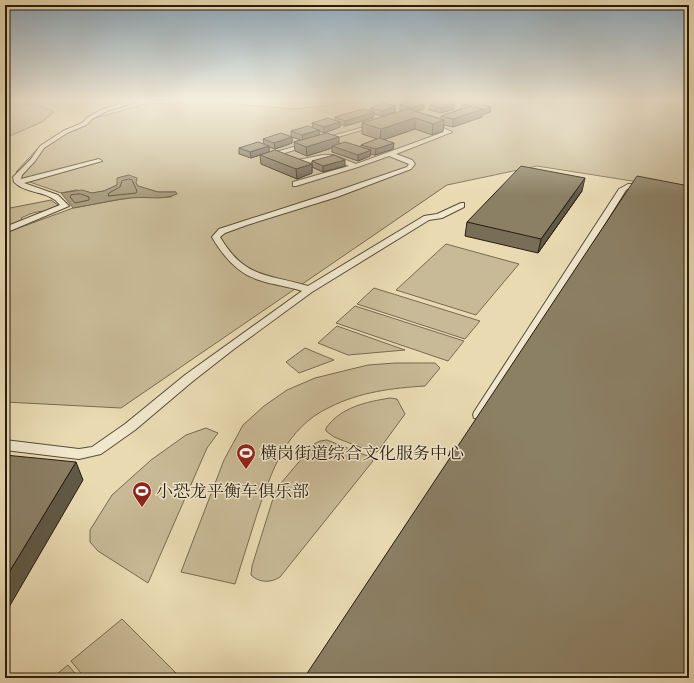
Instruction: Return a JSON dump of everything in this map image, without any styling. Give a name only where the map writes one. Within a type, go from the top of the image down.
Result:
[{"type":"street","points":[[18,182],[17,177],[21,171],[47,143],[65,132]]},
{"type":"street","points":[[349,132],[278,153],[277,155],[297,162],[309,161],[323,157],[333,157],[356,166]]},
{"type":"street","points":[[296,184],[356,166],[449,132]]},
{"type":"street","points":[[309,290],[296,285],[260,278],[245,270],[222,246],[216,237],[222,231],[334,195],[409,168],[412,164],[410,161],[390,154]]},
{"type":"street","points":[[18,182],[99,161]]},
{"type":"street","points":[[5,230],[66,208],[62,201],[52,194],[18,182]]},
{"type":"street","points":[[471,427],[623,189],[628,186],[638,185],[660,189]]},
{"type":"street","points":[[5,445],[79,454],[96,451],[130,427],[224,351],[309,290],[387,241],[427,218],[439,216],[461,205]]},
{"type":"shaded area","points":[[5,132],[19,132],[5,138]]},
{"type":"shaded area","points":[[65,132],[689,132],[689,190],[537,166],[447,185],[121,408],[5,402],[5,233],[73,208],[133,197],[171,197],[176,192],[158,192],[138,186],[129,175],[118,178],[117,185],[104,191],[92,193],[76,190],[61,193],[24,180],[21,178],[22,173],[16,172],[40,146]]},
{"type":"shaded area","points":[[51,200],[58,205],[55,208],[35,212],[21,218],[23,221],[5,229],[5,209]]},
{"type":"shaded area","points":[[446,244],[519,264],[476,315],[396,290]]},
{"type":"shaded area","points":[[374,288],[480,321],[465,339],[357,304]]},
{"type":"shaded area","points":[[355,306],[464,341],[448,361],[336,323]]},
{"type":"shaded area","points":[[337,326],[405,350],[348,355],[318,343]]},
{"type":"shaded area","points":[[305,348],[334,360],[299,373],[286,362]]},
{"type":"shaded area","name":"横岗街道综合文化服务中心","points":[[435,363],[440,368],[425,386],[400,388],[365,394],[341,402],[315,416],[302,427],[282,452],[268,482],[235,584],[181,572],[224,460],[243,425],[264,406],[287,390],[315,378],[368,365]]},
{"type":"shaded area","name":"横岗街道综合文化服务中心","points":[[390,398],[397,399],[405,414],[375,453],[334,437],[326,431],[326,428],[332,421],[347,410],[372,401]]},
{"type":"shaded area","name":"小恐龙平衡车俱乐部","points":[[206,428],[218,433],[207,448],[148,583],[98,551],[90,542],[90,530],[112,495],[151,460],[186,435]]},
{"type":"shaded area","name":"横岗街道综合文化服务中心","points":[[327,440],[370,457],[373,461],[280,577],[269,581],[261,581],[254,578],[251,575],[252,566],[276,489],[314,444]]},
{"type":"shaded area","points":[[122,619],[181,678],[85,678],[71,661]]},
{"type":"shaded area","points":[[68,665],[79,678],[52,678]]},
{"type":"water","points":[[129,175],[137,178],[136,183],[138,186],[158,192],[176,192],[177,194],[160,198],[124,199],[73,208],[61,193],[82,190],[92,193],[104,191],[117,185],[117,178]]},
{"type":"building","points":[[293,132],[313,132],[302,135]]},
{"type":"building","points":[[281,133],[292,137],[274,143],[263,139]]},
{"type":"building","points":[[327,133],[339,137],[306,147],[294,142]]},
{"type":"building","points":[[379,138],[394,143],[376,149],[361,145]]},
{"type":"building","points":[[258,142],[269,146],[250,152],[239,148]]},
{"type":"building","points":[[345,142],[371,150],[358,155],[332,146]]},
{"type":"building","points":[[275,150],[312,164],[296,169],[260,155]]},
{"type":"building","points":[[334,155],[345,160],[323,166],[312,161]]},
{"type":"building","points":[[521,166],[585,178],[541,239],[467,222]]},
{"type":"building","points":[[637,176],[689,186],[689,665],[686,678],[304,678]]},
{"type":"building","points":[[5,455],[76,462],[5,579]]},
{"type":"place","name":"横岗街道综合文化服务中心","points":[[246,470]]},
{"type":"place","name":"小恐龙平衡车俱乐部","points":[[142,508]]}]
